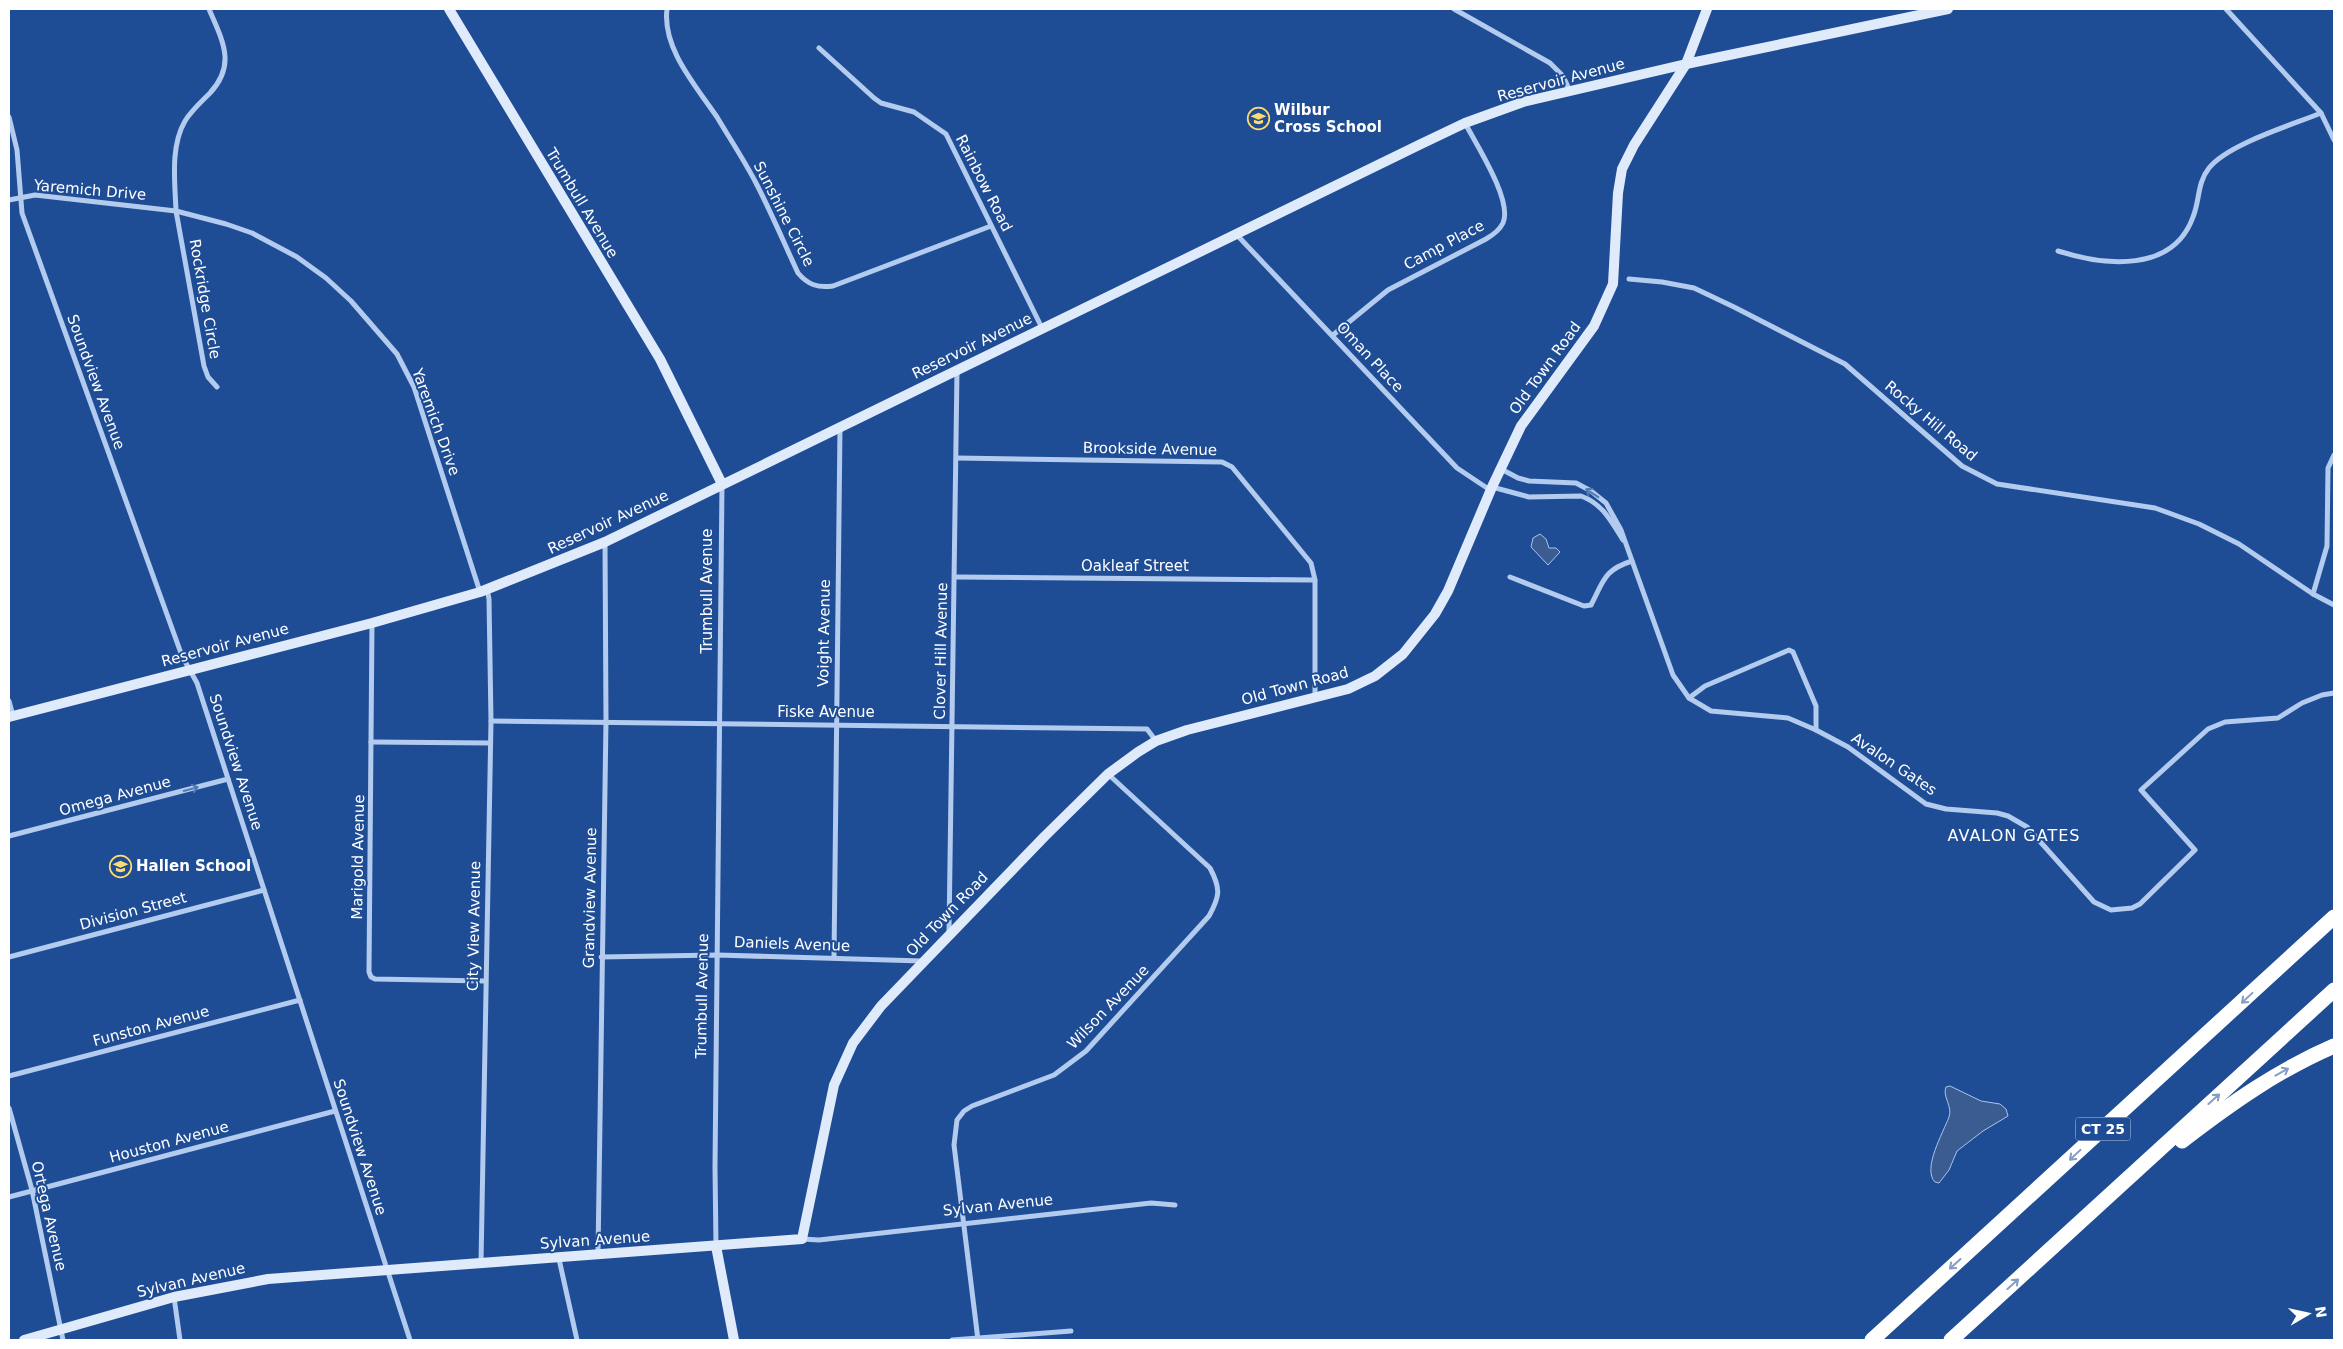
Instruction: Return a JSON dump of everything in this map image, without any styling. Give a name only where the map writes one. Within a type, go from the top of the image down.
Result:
[{"type":"highway","points":[[2266,980],[2334,909]]},
{"type":"highway","name":"CT 25","points":[[1872,1340],[2334,917]]},
{"type":"highway","points":[[1951,1340],[2334,990]]},
{"type":"highway","points":[[2101,1203],[2241,1097],[2301,1061],[2334,1046]]},
{"type":"main road","name":"Trumbull Avenue","points":[[449,9],[660,359],[722,484]]},
{"type":"main road","name":"Old Town Road","points":[[802,1239],[828,1108],[843,1061],[867,1024],[922,961],[1108,774],[1156,741],[1215,722],[1315,698],[1362,684],[1388,668],[1404,654],[1435,614],[1448,591],[1491,488],[1521,426],[1594,326],[1604,308],[1613,284],[1618,193],[1622,169],[1634,145],[1686,64],[1707,9]]},
{"type":"main road","name":"Reservoir Avenue","points":[[11,716],[372,623],[484,590],[605,542],[1465,123],[1523,102],[1686,64],[1948,9]]},
{"type":"main road","name":"Sylvan Avenue","points":[[24,1340],[62,1335],[174,1297],[268,1279],[802,1239]]},
{"type":"main road","points":[[716,1246],[734,1340]]},
{"type":"street","name":"Rockridge Circle","points":[[209,9],[223,42],[226,61],[218,84],[185,120],[179,134],[175,158],[176,211],[204,366],[208,376],[217,387]]},
{"type":"street","name":"Sunshine Circle","points":[[667,9],[668,31],[676,53],[735,146],[756,184],[798,272],[805,281],[818,287],[833,286],[991,226]]},
{"type":"street","points":[[1454,9],[1550,63],[1563,76],[1570,91]]},
{"type":"street","points":[[2226,9],[2321,113],[2334,140]]},
{"type":"street","name":"Rainbow Road","points":[[819,48],[881,103],[914,112],[946,134],[1042,328]]},
{"type":"street","points":[[2058,251],[2076,257],[2108,261],[2142,261],[2165,252],[2183,238],[2194,216],[2200,184],[2210,167],[2234,149],[2321,113]]},
{"type":"street","name":"Soundview Avenue","points":[[9,117],[17,150],[22,214],[182,656],[197,683],[410,1340]]},
{"type":"street","name":"Camp Place","points":[[1333,335],[1388,290],[1495,234],[1503,222],[1504,210],[1500,192],[1465,123]]},
{"type":"street","name":"Yaremich Drive","points":[[9,200],[35,196],[176,211],[252,233],[297,257],[326,278],[351,301],[397,354],[414,386],[484,590]]},
{"type":"street","name":"Oman Place","points":[[1236,234],[1458,468],[1491,488]]},
{"type":"street","name":"Rocky Hill Road","points":[[1629,279],[1662,282],[1694,288],[1829,355],[1845,364],[1962,466],[1997,484],[2155,508],[2199,524],[2239,544],[2313,594],[2334,605]]},
{"type":"street","name":"Clover Hill Avenue","points":[[950,933],[957,370]]},
{"type":"street","name":"Voight Avenue","points":[[834,958],[840,428]]},
{"type":"street","points":[[2313,594],[2327,546],[2328,468],[2334,455]]},
{"type":"street","name":"Brookside Avenue","points":[[957,458],[1222,462],[1232,467],[1312,563],[1315,580],[1315,698]]},
{"type":"street","name":"Avalon Gates","points":[[1500,469],[1518,478],[1576,484],[1592,492],[1606,504],[1615,517],[1627,547],[1673,675],[1688,698],[1711,711],[1788,718],[1848,747],[1926,804],[1946,809],[1997,813],[2027,827],[2094,902],[2111,910],[2132,908],[2140,904],[2195,850],[2141,790],[2208,730],[2225,722],[2278,718],[2302,703],[2322,695],[2334,693]]},
{"type":"street","name":"Trumbull Avenue","points":[[716,1246],[722,484]]},
{"type":"street","name":"Avalon Gates","points":[[1491,488],[1529,497],[1581,496],[1588,499],[1606,513],[1627,547]]},
{"type":"street","name":"Grandview Avenue","points":[[598,1255],[606,721],[605,542]]},
{"type":"street","points":[[1510,577],[1584,606],[1591,605],[1607,573],[1615,566],[1632,561]]},
{"type":"street","name":"Oakleaf Street","points":[[955,577],[1315,580]]},
{"type":"street","name":"City View Avenue","points":[[481,1264],[490,743],[490,599],[484,590]]},
{"type":"street","name":"Marigold Avenue","points":[[372,623],[369,972],[371,977],[485,981]]},
{"type":"street","points":[[1688,698],[1704,686],[1789,650],[1793,652],[1816,706],[1816,730]]},
{"type":"street","points":[[9,701],[11,716]]},
{"type":"street","name":"Fiske Avenue","points":[[490,721],[1147,729],[1156,741]]},
{"type":"street","points":[[372,742],[490,743]]},
{"type":"street","name":"Wilson Avenue","points":[[978,1339],[962,1224],[954,1145],[957,1120],[964,1111],[972,1106],[1054,1075],[1081,1056],[1209,916],[1217,902],[1218,884],[1210,868],[1108,774]]},
{"type":"street","name":"Omega Avenue","points":[[9,836],[228,779]]},
{"type":"street","name":"Division Street","points":[[9,957],[264,890]]},
{"type":"street","name":"Daniels Avenue","points":[[601,957],[717,955],[922,961]]},
{"type":"street","name":"Funston Avenue","points":[[9,1076],[300,1000]]},
{"type":"street","name":"Ortega Avenue","points":[[9,1108],[32,1190],[62,1335]]},
{"type":"street","name":"Houston Avenue","points":[[9,1197],[335,1111]]},
{"type":"street","name":"Sylvan Avenue","points":[[802,1239],[819,1240],[1151,1204],[1175,1205]]},
{"type":"street","points":[[559,1258],[577,1340]]},
{"type":"street","points":[[174,1297],[180,1340]]},
{"type":"street","points":[[952,1340],[1071,1331]]},
{"type":"water","points":[[1540,534],[1546,539],[1549,548],[1556,548],[1560,552],[1548,565],[1531,547],[1533,538]]},
{"type":"water","points":[[1950,1086],[1981,1101],[2000,1104],[2006,1109],[2008,1116],[1983,1131],[1957,1151],[1949,1170],[1939,1183],[1935,1182],[1932,1176],[1932,1160],[1950,1113],[1945,1090],[1946,1087]]},
{"type":"place","name":"Wilbur Cross School","points":[[1258,119]]},
{"type":"place","name":"Hallen School","points":[[120,866]]},
{"type":"district","name":"AVALON GATES","points":[[2014,835]]}]
